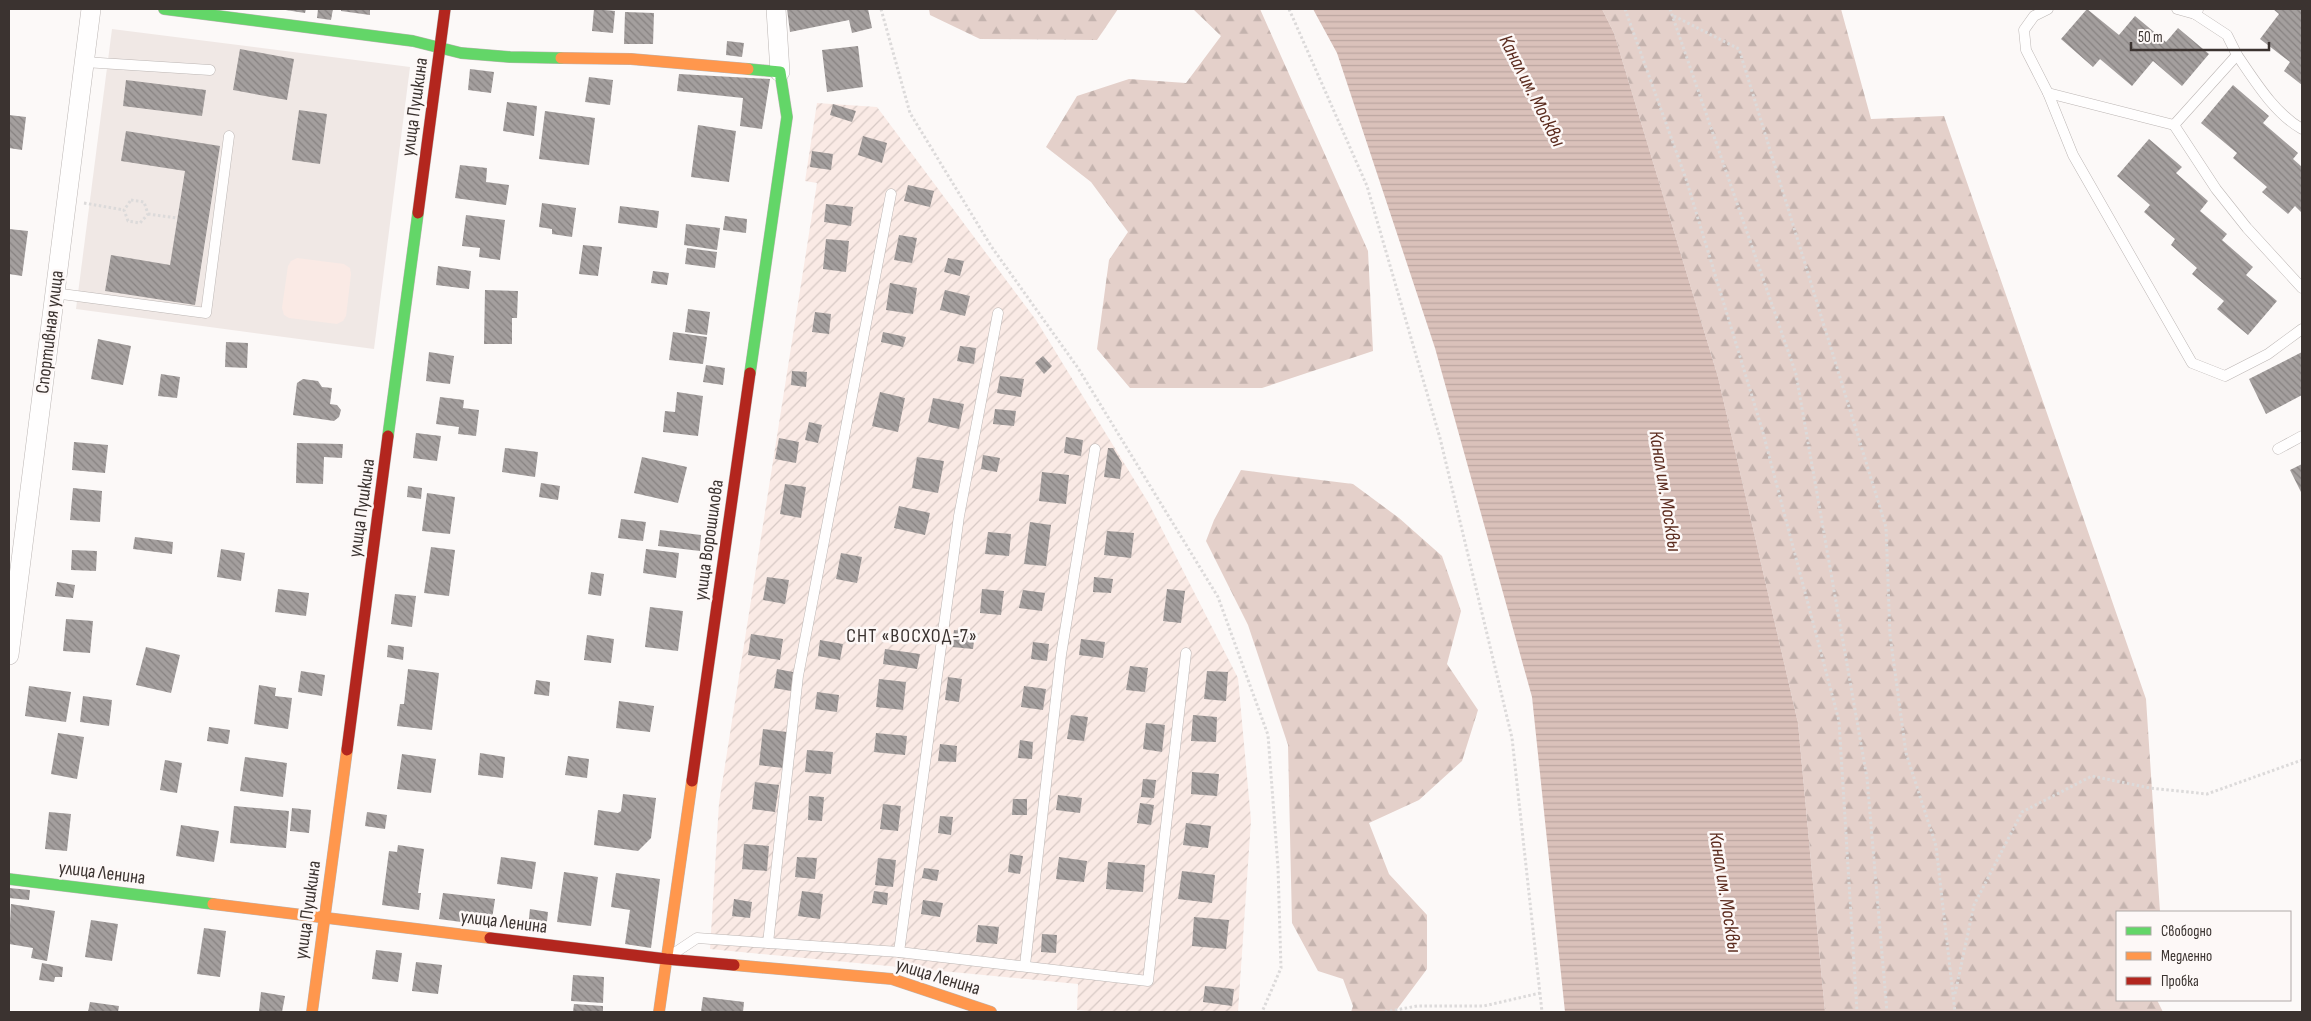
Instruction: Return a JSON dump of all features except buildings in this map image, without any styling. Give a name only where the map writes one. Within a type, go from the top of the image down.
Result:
[{"type":"street","name":"Спортивная улица","points":[[9,655],[91,9]]},
{"type":"street","points":[[164,9],[413,41],[440,51],[536,59],[611,58],[780,72],[776,9]]},
{"type":"street","name":"улица Пушкина","points":[[312,1012],[445,9]]},
{"type":"street","name":"улица Ворошилова","points":[[659,1012],[787,117],[780,72]]},
{"type":"street","name":"улица Ленина","points":[[9,879],[666,959],[892,979],[991,1012]]},
{"type":"lane","points":[[2048,9],[2034,16],[2024,30],[2026,50],[2048,94],[2073,155],[2192,363],[2225,376],[2268,354],[2302,328]]},
{"type":"lane","points":[[2177,9],[2196,11],[2227,35],[2237,55],[2263,93],[2292,123],[2302,129]]},
{"type":"lane","points":[[2174,125],[2237,55]]},
{"type":"lane","points":[[84,62],[210,70]]},
{"type":"lane","points":[[2048,94],[2174,125],[2216,189],[2247,228],[2302,288]]},
{"type":"lane","points":[[54,293],[206,313],[229,136]]},
{"type":"lane","points":[[768,943],[798,676],[891,194]]},
{"type":"lane","points":[[899,952],[959,516],[998,313]]},
{"type":"lane","points":[[2278,449],[2302,436]]},
{"type":"lane","points":[[1025,965],[1061,655],[1095,449]]},
{"type":"lane","points":[[666,959],[697,938],[899,952],[1025,965],[1148,981],[1186,652]]},
{"type":"path","points":[[882,9],[910,114],[991,246],[1078,368],[1218,597],[1268,735],[1278,867],[1281,968],[1262,1012]]},
{"type":"path","points":[[1289,9],[1367,186],[1440,438],[1512,738],[1542,1012]]},
{"type":"path","points":[[1626,9],[1686,179],[1759,420],[1839,721],[1857,1012]]},
{"type":"path","points":[[1670,9],[1796,374],[1867,778],[1887,1012]]},
{"type":"path","points":[[1674,16],[1739,50],[1886,527],[1890,635],[1906,753],[1936,846],[1955,1012]]},
{"type":"path","points":[[66,200],[124,210]]},
{"type":"path","points":[[124,210],[131,200],[144,202],[148,214]]},
{"type":"path","points":[[124,210],[128,221],[140,223],[148,214]]},
{"type":"path","points":[[148,214],[178,218]]},
{"type":"path","points":[[1954,997],[1974,905],[2022,812],[2092,776],[2150,788],[2207,794],[2302,760]]},
{"type":"path","points":[[1385,1012],[1418,1006],[1484,1006],[1540,994]]},
{"type":"shaded area","points":[[112,29],[410,67],[374,349],[76,309]]},
{"type":"shaded area","points":[[817,103],[877,107],[1036,320],[1148,502],[1238,678],[1251,820],[1238,1012],[1098,1012],[1077,1010],[1078,984],[710,949],[719,803],[817,183],[805,181]]},
{"type":"shaded area","points":[[297,258],[344,264],[350,268],[346,316],[343,321],[337,324],[289,318],[284,315],[282,308],[288,266],[291,261]]},
{"type":"green space","points":[[929,9],[1118,9],[1097,40],[980,39],[930,15]]},
{"type":"green space","points":[[1193,9],[1260,9],[1368,251],[1373,351],[1262,388],[1130,388],[1097,349],[1109,260],[1128,232],[1091,182],[1046,147],[1077,96],[1129,79],[1186,83],[1221,36]]},
{"type":"green space","points":[[1602,9],[1841,9],[1871,119],[1944,116],[2146,699],[2160,911],[2116,911],[2116,1001],[2158,1001],[2163,1012],[1825,1012],[1798,723],[1718,377],[1614,33]]},
{"type":"green space","points":[[1241,470],[1353,484],[1399,518],[1442,556],[1461,611],[1447,664],[1478,710],[1462,761],[1419,800],[1369,823],[1389,874],[1427,915],[1427,969],[1395,1012],[1351,1012],[1353,1006],[1343,979],[1318,971],[1292,923],[1288,745],[1248,625],[1206,541],[1214,520]]},
{"type":"water","name":"Канал им. Москвы","points":[[1313,9],[1602,9],[1614,33],[1718,377],[1798,723],[1825,1012],[1565,1012],[1532,697],[1435,348],[1337,53]]},
{"type":"traffic: fast","points":[[164,9],[413,41],[461,53],[510,57],[561,58]]},
{"type":"traffic: fast","points":[[748,69],[780,72],[787,117],[750,373]]},
{"type":"traffic: fast","points":[[388,436],[418,213]]},
{"type":"traffic: fast","points":[[9,879],[213,904]]},
{"type":"traffic: slow","points":[[561,58],[631,59],[748,69]]},
{"type":"traffic: slow","points":[[312,1012],[347,750]]},
{"type":"traffic: slow","points":[[659,1012],[692,781]]},
{"type":"traffic: slow","points":[[213,904],[490,938]]},
{"type":"traffic: slow","points":[[734,965],[892,979],[991,1012]]},
{"type":"traffic: jam","points":[[418,213],[445,9]]},
{"type":"traffic: jam","points":[[692,781],[750,373]]},
{"type":"traffic: jam","points":[[347,750],[388,436]]},
{"type":"traffic: jam","points":[[490,938],[666,959],[734,965]]},
{"type":"district","name":"СНТ «ВОСХОД-7»","points":[[912,636]]}]
